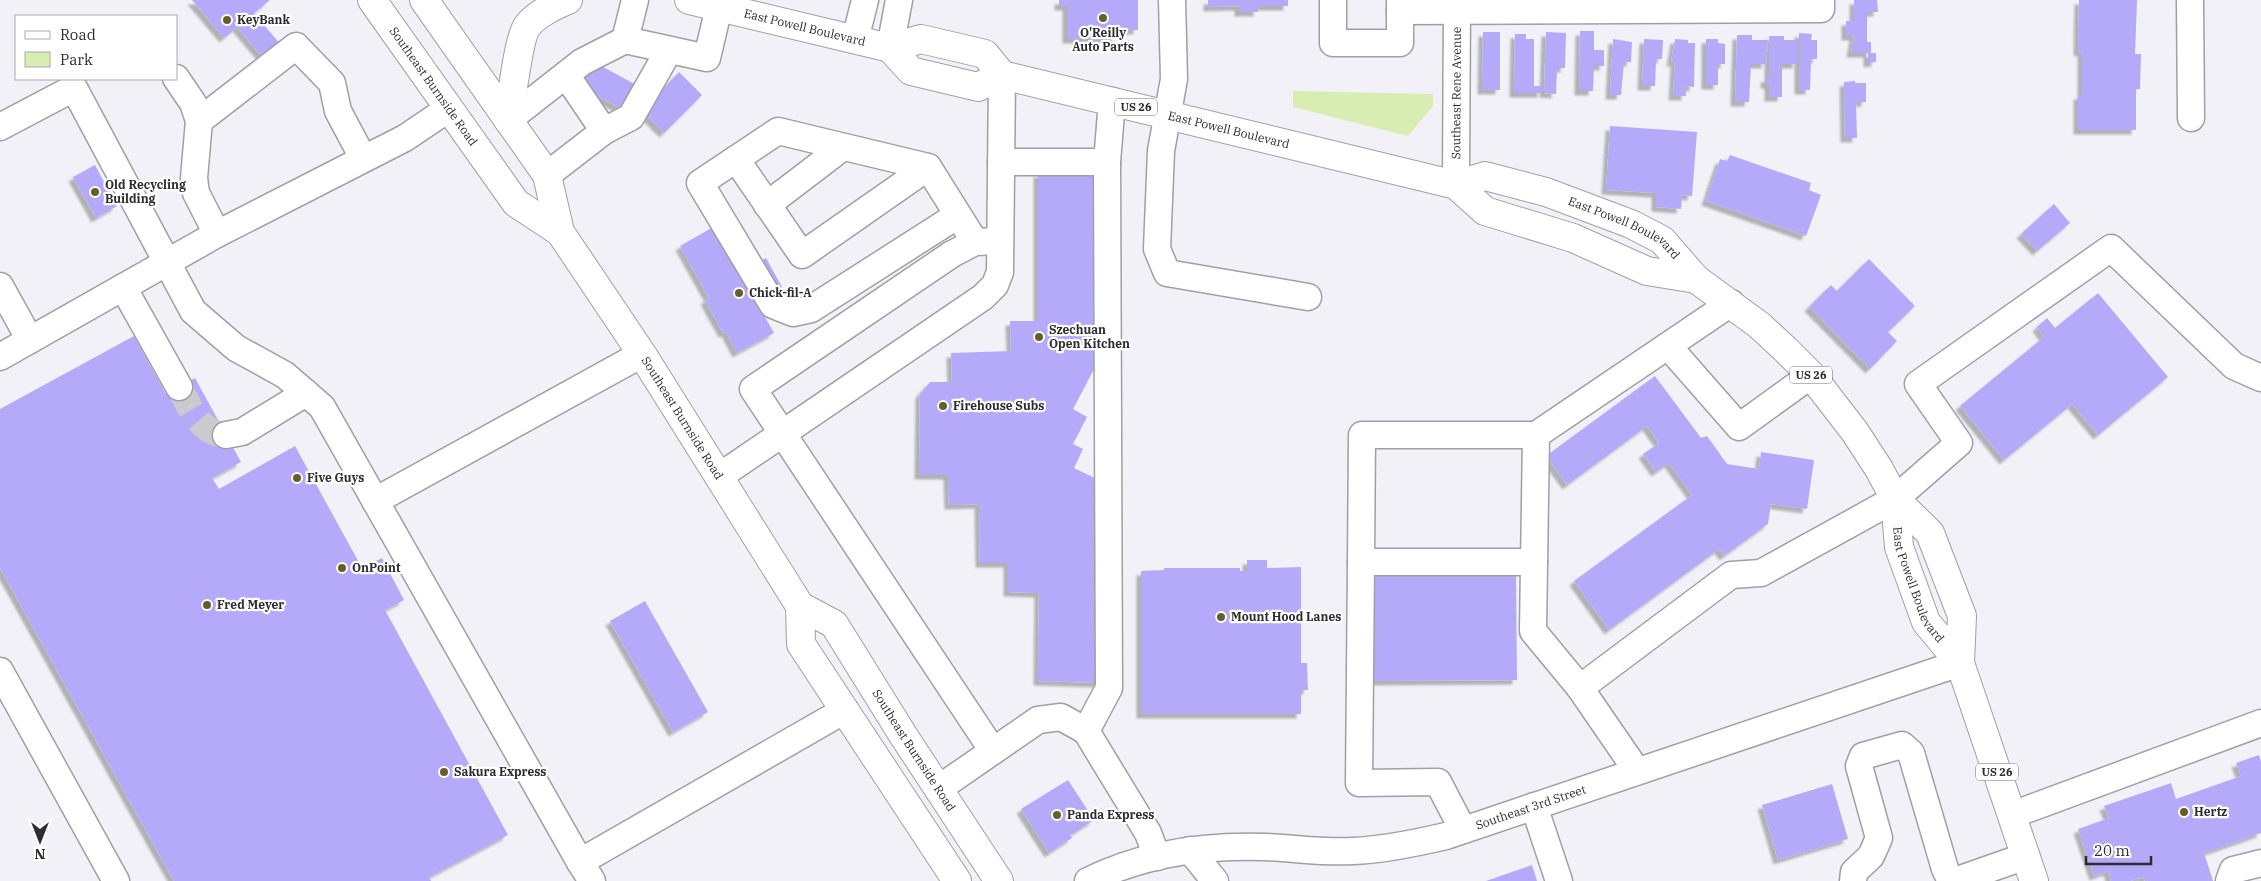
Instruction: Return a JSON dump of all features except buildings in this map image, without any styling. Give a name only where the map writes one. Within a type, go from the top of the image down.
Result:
[{"type":"main road","name":"Southeast Burnside Road","points":[[372,0],[516,203],[560,232]]},
{"type":"main road","name":"Southeast Burnside Road","points":[[424,0],[547,175],[560,232],[642,354],[800,606],[834,624],[998,881]]},
{"type":"main road","points":[[508,120],[522,38],[528,26],[537,16],[568,0]]},
{"type":"main road","name":"East Powell Boulevard","points":[[689,0],[715,4],[890,48]]},
{"type":"main road","points":[[890,48],[911,71],[926,75],[978,87],[1002,75]]},
{"type":"main road","name":"East Powell Boulevard","points":[[1002,75],[1456,185],[1485,211],[1573,238],[1647,271],[1696,279]]},
{"type":"main road","name":"East Powell Boulevard","points":[[1456,185],[1485,176],[1546,192],[1594,209],[1662,240],[1696,279],[1759,325],[1811,375],[1855,432],[1880,469],[1895,499],[1930,533],[1962,616],[1960,663]]},
{"type":"main road","name":"East Powell Boulevard","points":[[1895,499],[1899,547],[1926,622],[1960,663],[2030,869]]},
{"type":"main road","points":[[800,606],[801,644],[904,804],[957,881]]},
{"type":"street","points":[[625,40],[635,0]]},
{"type":"street","points":[[855,40],[866,0]]},
{"type":"street","points":[[890,48],[899,0]]},
{"type":"street","points":[[1172,0],[1174,79],[1161,151],[1157,249],[1167,273],[1308,296]]},
{"type":"street","points":[[1333,0],[1333,43],[1400,43],[1400,5],[1821,9],[1821,0]]},
{"type":"street","points":[[2190,0],[2191,118]]},
{"type":"street","points":[[508,120],[582,62],[625,40],[707,58],[715,4]]},
{"type":"street","name":"Southeast Rene Avenue","points":[[1456,185],[1457,5]]},
{"type":"street","points":[[199,121],[296,46],[332,83],[338,111],[363,158]]},
{"type":"street","points":[[547,175],[604,132],[631,117],[669,50]]},
{"type":"street","points":[[566,75],[604,132]]},
{"type":"street","points":[[987,241],[1001,162],[1002,75]]},
{"type":"street","points":[[177,80],[194,104],[199,121],[194,178],[196,193],[217,234]]},
{"type":"street","points":[[0,127],[74,88],[193,311],[236,348],[285,375],[322,407],[586,872],[845,710]]},
{"type":"street","points":[[1086,731],[1109,688],[1107,162],[1112,101]]},
{"type":"street","points":[[0,356],[217,234],[405,138],[448,109]]},
{"type":"street","points":[[720,476],[984,297],[995,285],[1000,272],[987,241],[958,215],[928,167],[778,131],[700,182],[773,305],[793,313],[811,309],[958,215]]},
{"type":"street","points":[[767,205],[843,147]]},
{"type":"street","points":[[736,159],[802,255],[928,167]]},
{"type":"street","points":[[1001,162],[1107,162]]},
{"type":"street","points":[[987,241],[952,254],[753,389],[993,751]]},
{"type":"street","points":[[1580,688],[1731,574],[1761,573],[1895,499],[1959,443],[1918,384],[2111,248],[2234,366],[2261,378]]},
{"type":"street","points":[[0,286],[30,340]]},
{"type":"street","points":[[123,287],[179,386]]},
{"type":"street","points":[[1463,830],[1438,782],[1359,783],[1362,435],[1536,435],[1731,303]]},
{"type":"street","points":[[1668,346],[1739,427],[1811,375]]},
{"type":"street","points":[[375,501],[642,354]]},
{"type":"street","points":[[226,435],[242,432],[306,393]]},
{"type":"street","points":[[1536,435],[1533,631],[1580,688],[1637,771]]},
{"type":"street","points":[[1361,562],[1534,562]]},
{"type":"street","name":"Southeast 3rd Street","points":[[1088,881],[1157,857],[1190,850],[1266,847],[1318,852],[1354,851],[1410,844],[1463,830],[1960,663]]},
{"type":"street","points":[[0,671],[116,881]]},
{"type":"street","points":[[938,789],[1038,720],[1061,717],[1086,731],[1148,833],[1157,857]]},
{"type":"street","points":[[2012,815],[2261,723]]},
{"type":"street","points":[[1852,881],[1854,872],[1871,856],[1879,838],[1859,766],[1863,756],[1902,745],[1911,753],[1945,869],[1953,881],[2030,869]]},
{"type":"street","points":[[1534,806],[1559,881]]},
{"type":"street","points":[[1190,850],[1215,881]]},
{"type":"street","points":[[2229,881],[2233,870],[2261,863]]},
{"type":"green space","points":[[1293,91],[1433,94],[1433,106],[1408,136],[1293,107]]},
{"type":"tunnel","points":[[179,387],[192,411],[203,425],[209,430],[226,435]]},
{"type":"place","name":"O'Reilly Auto Parts","points":[[1103,18]]},
{"type":"place","name":"KeyBank","points":[[227,20]]},
{"type":"place","name":"Old Recycling Building","points":[[95,192]]},
{"type":"place","name":"Chick-fil-A","points":[[739,293]]},
{"type":"place","name":"Szechuan Open Kitchen","points":[[1039,337]]},
{"type":"place","name":"Firehouse Subs","points":[[943,406]]},
{"type":"place","name":"Five Guys","points":[[297,478]]},
{"type":"place","name":"OnPoint","points":[[342,568]]},
{"type":"place","name":"Fred Meyer","points":[[207,605]]},
{"type":"place","name":"Mount Hood Lanes","points":[[1221,617]]},
{"type":"place","name":"Sakura Express","points":[[444,772]]},
{"type":"place","name":"Hertz","points":[[2184,812]]},
{"type":"place","name":"Panda Express","points":[[1057,815]]}]
